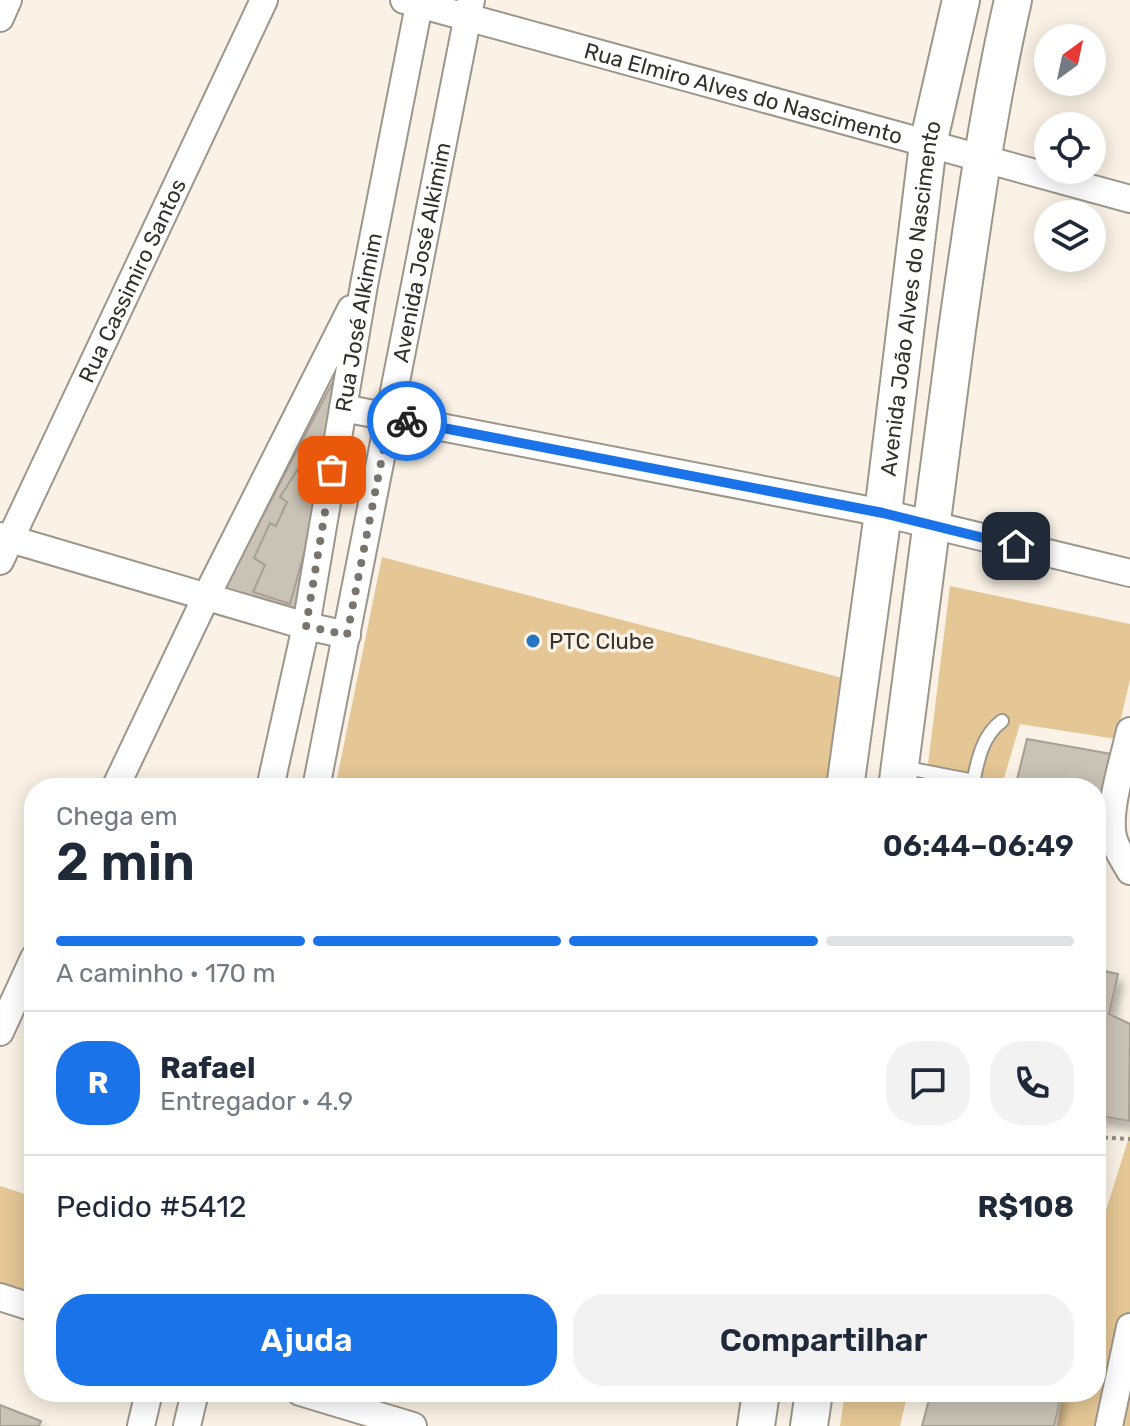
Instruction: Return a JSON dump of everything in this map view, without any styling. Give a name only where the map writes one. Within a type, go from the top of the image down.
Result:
[{"type":"main road","name":"Avenida João Alves do Nascimento","points":[[846,778],[883,513],[928,144],[961,0]]},
{"type":"main road","points":[[898,777],[981,158],[1013,0]]},
{"type":"main road","points":[[756,1426],[760,1402]]},
{"type":"main road","points":[[809,1426],[813,1402]]},
{"type":"street","points":[[0,18],[8,0]]},
{"type":"street","name":"Rua Cassimiro Santos","points":[[4,545],[264,0]]},
{"type":"street","name":"Rua Elmiro Alves do Nascimento","points":[[414,1],[469,9],[928,144],[1130,199]]},
{"type":"street","name":"Rua José Alkimim","points":[[272,778],[306,626],[414,1]]},
{"type":"street","name":"Avenida José Alkimim","points":[[318,778],[469,9]]},
{"type":"street","points":[[120,778],[207,595],[364,285]]},
{"type":"street","points":[[343,408],[883,513],[1130,573]]},
{"type":"street","points":[[4,545],[207,595],[306,626],[347,635]]},
{"type":"street","points":[[1130,731],[1111,824],[1116,846],[1130,871]]},
{"type":"street","points":[[0,1032],[24,982]]},
{"type":"street","points":[[0,1297],[24,1305]]},
{"type":"street","points":[[1109,1426],[1130,1327]]},
{"type":"street","points":[[141,1426],[147,1402]]},
{"type":"street","points":[[187,1426],[193,1402]]},
{"type":"street","points":[[333,1402],[413,1426]]},
{"type":"lane","points":[[975,778],[985,739],[1002,721]]},
{"type":"path","points":[[1106,1138],[1130,1139]]},
{"type":"shaded area","name":"PTC Clube","points":[[382,557],[854,681],[840,778],[337,778]]},
{"type":"shaded area","points":[[950,586],[1130,624],[1130,680],[1116,739],[1020,724],[1004,778],[926,778]]},
{"type":"shaded area","points":[[1130,1134],[1130,1426],[1057,1426],[1061,1402],[1106,1402],[1106,1210]]},
{"type":"shaded area","points":[[0,1186],[24,1194],[24,1291],[0,1283]]},
{"type":"shaded area","points":[[844,1402],[906,1402],[900,1426],[840,1426]]},
{"type":"building","points":[[349,351],[300,618],[223,592]]},
{"type":"building","points":[[298,469],[320,471],[310,532],[290,604],[253,592],[265,565],[254,558],[270,523],[276,526],[287,502],[280,497]]},
{"type":"building","points":[[1027,739],[1112,754],[1106,786],[1106,778],[1017,778]]},
{"type":"building","points":[[1106,971],[1118,974],[1109,1014],[1130,1024],[1129,1121],[1106,1117]]},
{"type":"building","points":[[928,1402],[1060,1402],[1054,1426],[922,1426]]},
{"type":"building","points":[[0,1405],[41,1421],[39,1426],[0,1426]]},
{"type":"way so far","points":[[332,470],[306,626],[347,635],[390,417],[407,421]]},
{"type":"place","name":"PTC Clube","points":[[533,641]]},
{"type":"route","points":[[407,421],[883,513],[1016,546]]}]
